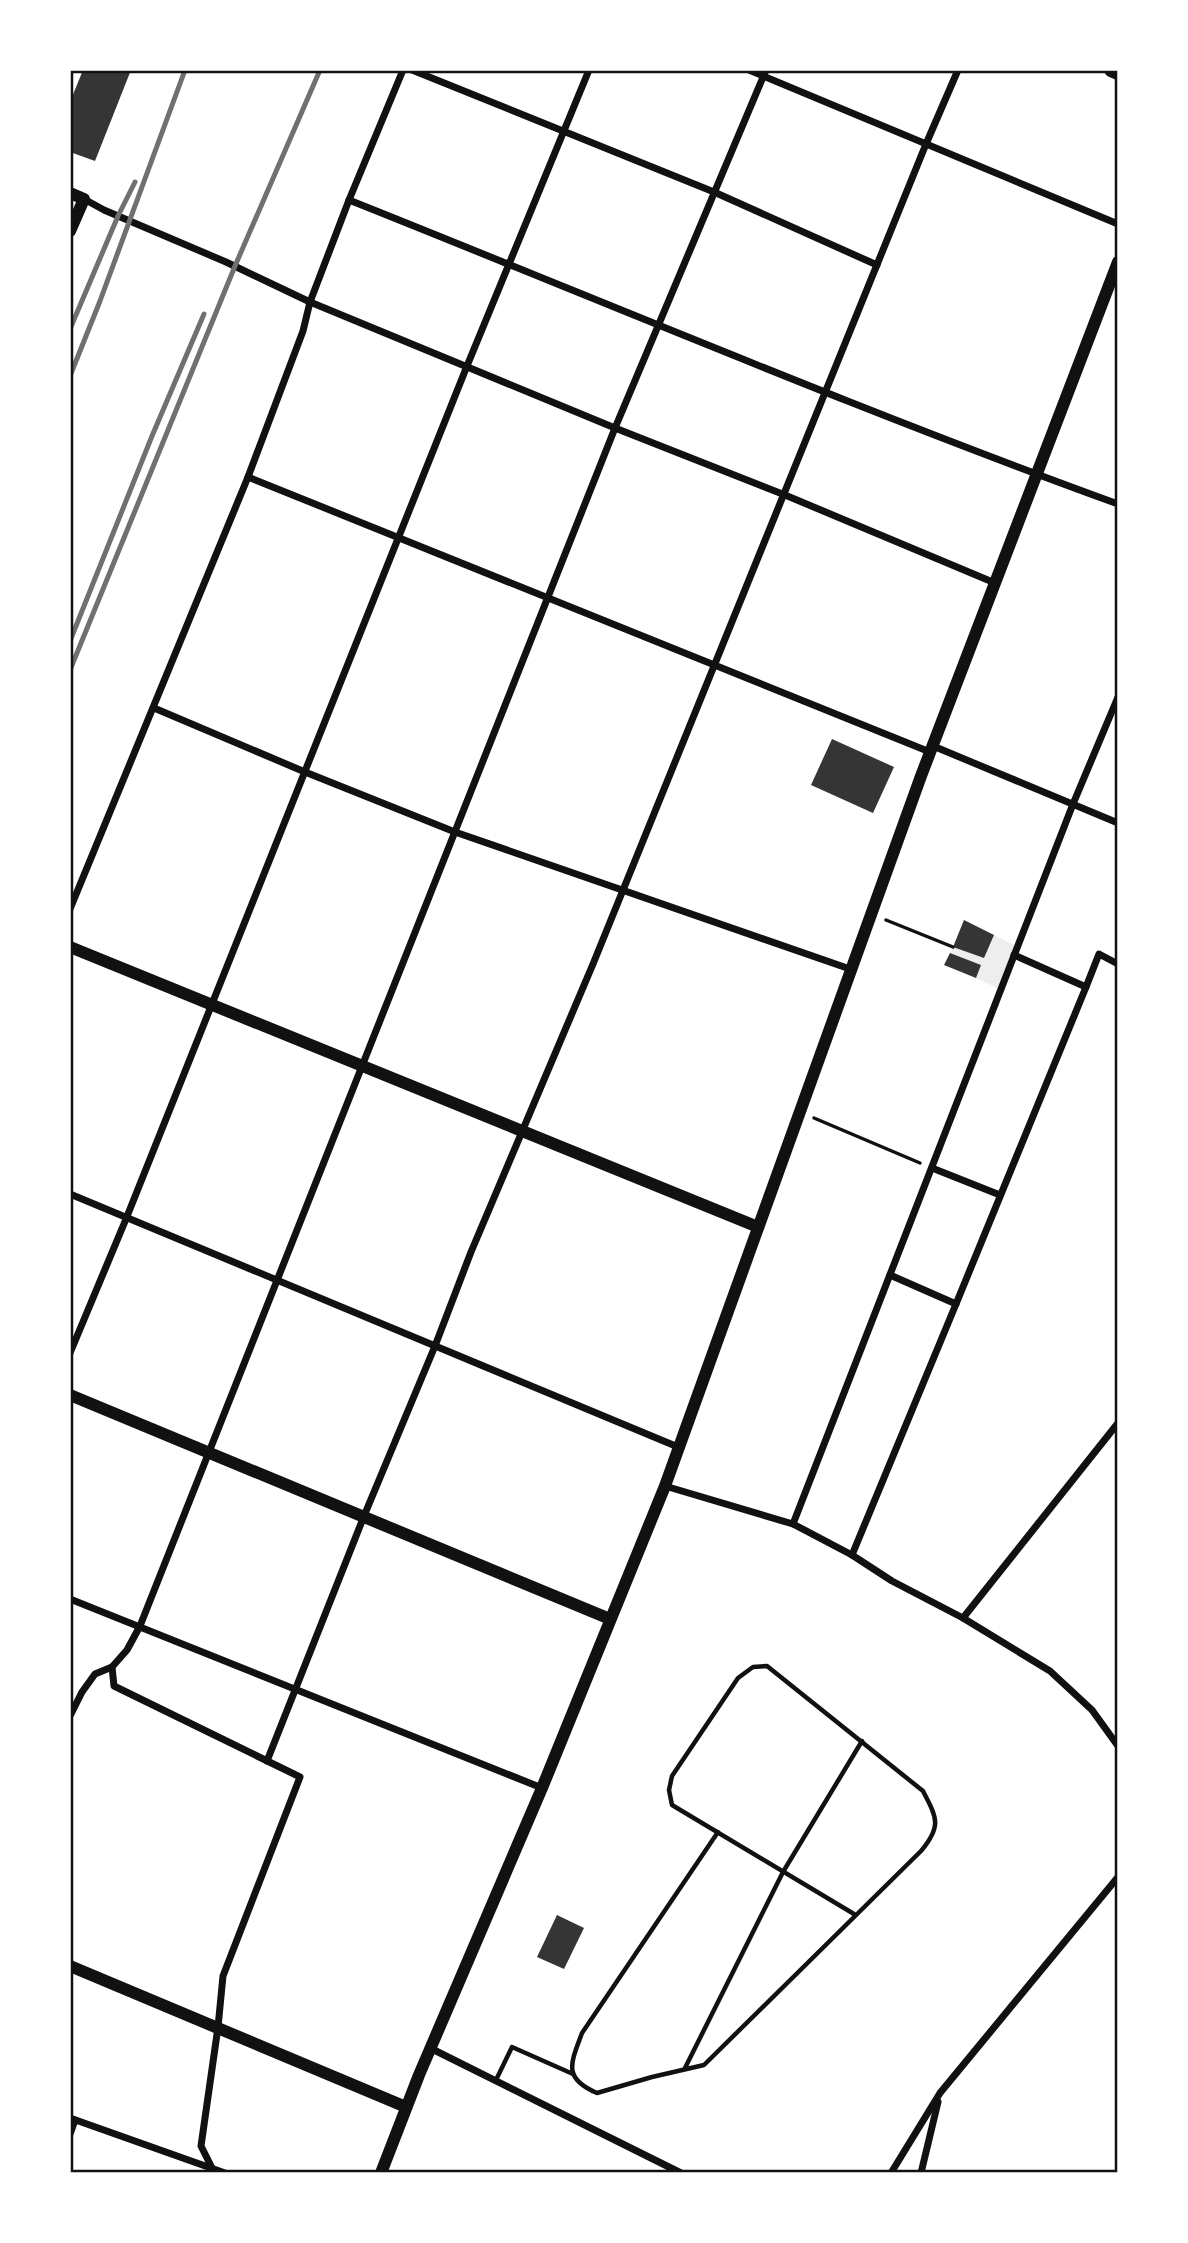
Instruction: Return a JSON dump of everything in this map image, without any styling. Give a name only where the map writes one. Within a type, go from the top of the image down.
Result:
[{"type":"main road","points":[[1111,70],[1118,73]]},
{"type":"street","points":[[70,909],[248,477],[303,331],[310,302],[403,70]]},
{"type":"street","points":[[412,70],[714,192],[877,265]]},
{"type":"street","points":[[70,1353],[589,70]]},
{"type":"street","points":[[749,70],[765,73],[926,145],[1118,224]]},
{"type":"street","points":[[267,1761],[471,1252],[624,890],[958,70]]},
{"type":"street","points":[[70,1716],[95,1674],[112,1667],[127,1650],[140,1626],[615,428],[765,73]]},
{"type":"street","points":[[70,193],[310,302],[995,583]]},
{"type":"street","points":[[70,231],[84,199]]},
{"type":"street","points":[[349,200],[659,323],[825,393],[1118,505]]},
{"type":"street","points":[[381,2173],[430,2048],[542,1788],[665,1486],[931,749],[1118,262]]},
{"type":"street","points":[[248,477],[715,665],[1118,823]]},
{"type":"street","points":[[793,1524],[1073,804],[1118,697]]},
{"type":"street","points":[[153,708],[455,832],[850,969]]},
{"type":"street","points":[[70,947],[758,1227]]},
{"type":"street","points":[[852,1555],[1099,954],[1118,964]]},
{"type":"street","points":[[1014,955],[1086,987]]},
{"type":"street","points":[[932,1168],[1000,1195]]},
{"type":"street","points":[[70,1194],[678,1447]]},
{"type":"street","points":[[890,1275],[956,1304]]},
{"type":"street","points":[[70,1395],[610,1619]]},
{"type":"street","points":[[963,1618],[1118,1423]]},
{"type":"street","points":[[665,1486],[793,1524],[963,1618],[1050,1671],[1092,1710],[1118,1746]]},
{"type":"street","points":[[70,1599],[542,1788]]},
{"type":"street","points":[[112,1667],[114,1686],[300,1777],[223,1976],[201,2146],[211,2171]]},
{"type":"street","points":[[891,2173],[940,2093],[1118,1877]]},
{"type":"street","points":[[70,1966],[406,2107]]},
{"type":"street","points":[[430,2048],[681,2173]]},
{"type":"street","points":[[921,2173],[940,2093]]},
{"type":"street","points":[[70,2133],[73,2119],[211,2171],[225,2173]]},
{"type":"lane","points":[[718,1832],[582,2034],[572,2061],[573,2074],[581,2087],[597,2093],[704,2065],[933,1836],[936,1815],[923,1791],[768,1666],[753,1667],[738,1678],[672,1776],[669,1790],[672,1805],[718,1832],[854,1914]]},
{"type":"lane","points":[[684,2069],[783,1872],[862,1741]]},
{"type":"lane","points":[[496,2080],[512,2047],[573,2074]]},
{"type":"path","points":[[871,914],[953,947]]},
{"type":"path","points":[[799,1111],[932,1168]]},
{"type":"shaded area","points":[[994,935],[1018,947],[1002,990],[976,978],[981,965],[950,953],[953,947],[984,958]]},
{"type":"building","points":[[83,70],[131,70],[95,161],[70,152],[70,102]]},
{"type":"building","points":[[832,739],[894,767],[873,813],[811,785]]},
{"type":"building","points":[[964,920],[994,935],[984,958],[953,947]]},
{"type":"building","points":[[950,953],[981,965],[976,978],[944,965]]},
{"type":"building","points":[[557,1915],[584,1928],[564,1969],[537,1957]]},
{"type":"railway","points":[[70,376],[185,70]]},
{"type":"railway","points":[[70,670],[235,266],[320,70]]},
{"type":"railway","points":[[70,329],[135,182]]},
{"type":"railway","points":[[70,641],[204,314]]}]
